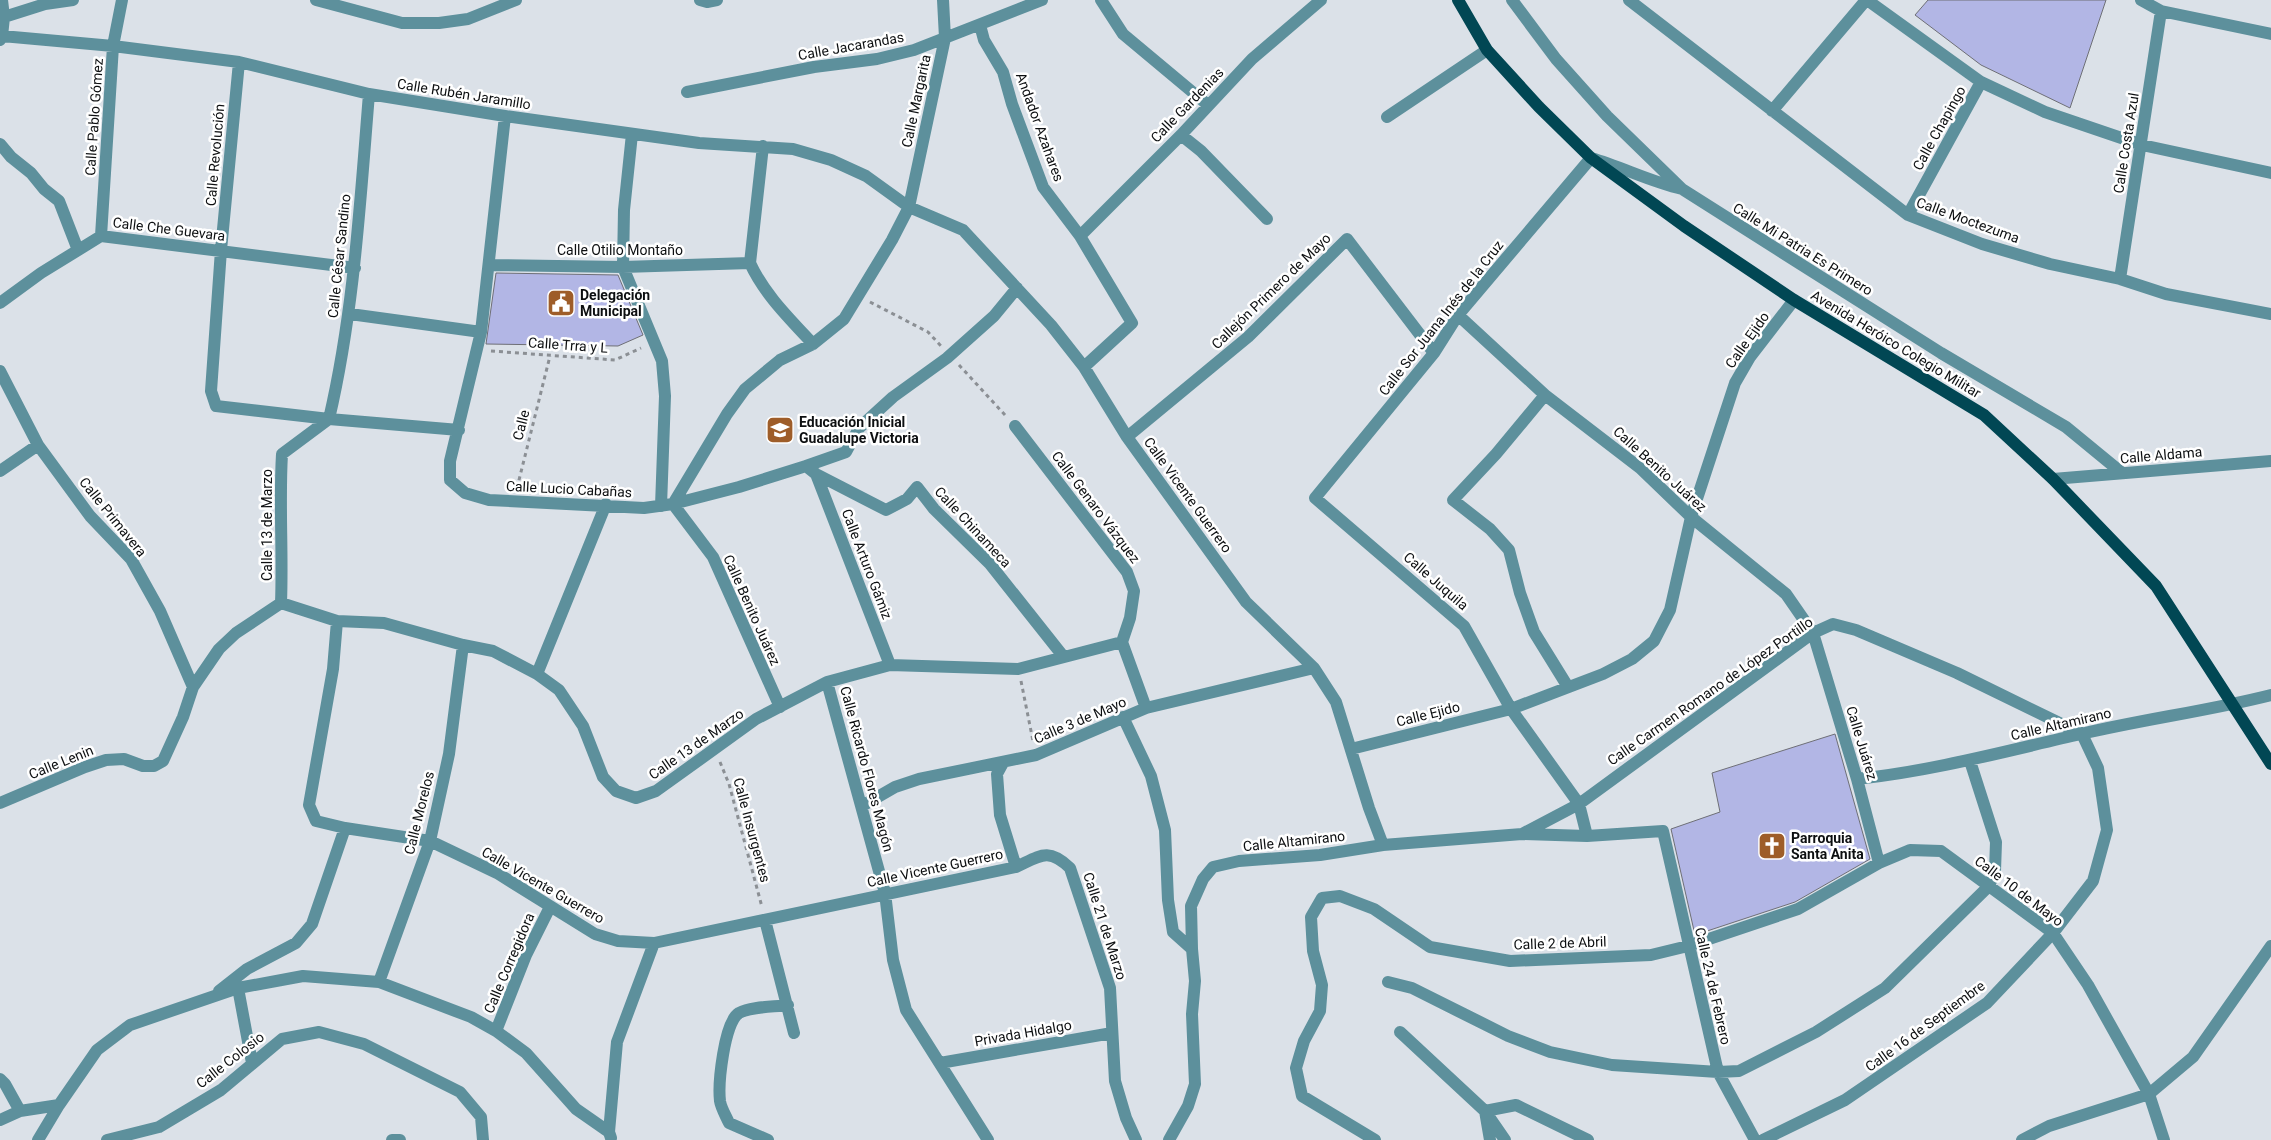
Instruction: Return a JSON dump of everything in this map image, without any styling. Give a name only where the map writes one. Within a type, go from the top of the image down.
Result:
[{"type":"main road","name":"Avenida Heróico Colegio Militar","points":[[1458,0],[1487,50],[1539,107],[1591,158],[1684,226],[1794,300],[1984,415],[2053,479],[2156,586],[2271,764]]},
{"type":"street","points":[[1,38],[4,17],[2,0]]},
{"type":"street","points":[[4,17],[45,4],[73,0]]},
{"type":"street","name":"Calle Pablo Gómez","points":[[101,236],[113,46],[122,0]]},
{"type":"street","points":[[316,0],[402,24],[439,23],[468,19],[516,0]]},
{"type":"street","points":[[700,0],[707,2],[717,0]]},
{"type":"street","name":"Calle Margarita","points":[[908,207],[945,38],[943,0]]},
{"type":"street","name":"Calle Jacarandas","points":[[687,92],[814,66],[877,59],[914,50],[1042,0]]},
{"type":"street","points":[[1101,0],[1123,34],[1208,105]]},
{"type":"street","name":"Calle Gardenias","points":[[1080,236],[1181,135],[1252,59],[1321,0]]},
{"type":"street","name":"Calle Mi Patria Es Primero","points":[[1512,0],[1556,59],[1600,109],[1682,189],[1941,353],[2066,427],[2122,473]]},
{"type":"street","name":"Calle Moctezuma","points":[[1629,0],[1908,215],[1982,244],[2050,264],[2120,279],[2166,294],[2271,314]]},
{"type":"street","points":[[1772,111],[1866,0],[1981,82],[2045,112],[2142,145],[2271,173]]},
{"type":"street","points":[[2141,0],[2161,11],[2271,34]]},
{"type":"street","name":"Calle Costa Azul","points":[[2120,279],[2161,11]]},
{"type":"street","name":"Andador Azahares","points":[[980,24],[984,40],[1003,72],[1012,104],[1043,187],[1080,236],[1132,323],[1084,367]]},
{"type":"street","name":"Calle Rubén Jaramillo","points":[[1,38],[113,46],[239,62],[369,94],[505,116],[699,143],[793,149],[831,160],[866,176],[908,207]]},
{"type":"street","points":[[1388,117],[1487,50]]},
{"type":"street","name":"Calle Revolución","points":[[239,62],[221,250],[211,391],[216,406],[329,420]]},
{"type":"street","name":"Calle Chapingo","points":[[1908,215],[1981,82]]},
{"type":"street","name":"Calle César Sandino","points":[[329,420],[350,314],[369,94]]},
{"type":"street","name":"Calle Lucio Cabañas","points":[[505,116],[490,265],[481,332],[459,430],[450,461],[450,480],[465,493],[489,500],[606,504],[644,508],[667,505],[739,487],[846,452],[858,428],[893,397],[947,358],[994,316],[1018,288]]},
{"type":"street","points":[[632,134],[624,210],[623,267],[662,361],[665,396],[667,505]]},
{"type":"street","points":[[1181,135],[1201,151],[1267,219]]},
{"type":"street","points":[[0,144],[11,157],[31,173],[44,189],[60,201],[78,250]]},
{"type":"street","points":[[763,146],[750,263],[755,276],[778,306],[813,344]]},
{"type":"street","points":[[1591,158],[1624,168],[1657,183],[1682,189]]},
{"type":"street","name":"Calle Sor Juana Inés de la Cruz","points":[[1315,498],[1434,353],[1458,316],[1591,158]]},
{"type":"street","points":[[667,505],[726,414],[745,389],[780,360],[813,344],[844,320],[866,286],[908,207]]},
{"type":"street","name":"Calle Vicente Guerrero","points":[[908,207],[963,230],[1051,325],[1084,367],[1127,437],[1246,602],[1314,668],[1336,702],[1383,845]]},
{"type":"street","name":"Calle Che Guevara","points":[[0,303],[101,236],[355,268]]},
{"type":"street","name":"Callejón Primero de Mayo","points":[[1127,437],[1248,337],[1348,238],[1434,353]]},
{"type":"street","name":"Calle Otilio Montaño","points":[[490,265],[623,267],[750,263]]},
{"type":"street","name":"Calle Ejido","points":[[1351,749],[1511,709],[1603,674],[1632,659],[1654,641],[1670,610],[1691,517],[1735,383],[1750,357],[1794,300]]},
{"type":"street","points":[[350,314],[481,332]]},
{"type":"street","name":"Calle Benito Juárez","points":[[1458,316],[1545,395],[1640,468],[1691,517],[1786,594],[1813,633]]},
{"type":"street","name":"Calle Primavera","points":[[0,371],[38,444],[90,516],[131,559],[160,611],[193,687]]},
{"type":"street","points":[[1545,395],[1496,454],[1453,500],[1490,529],[1509,550],[1520,593],[1534,632],[1568,687]]},
{"type":"street","points":[[329,420],[459,430]]},
{"type":"street","name":"Calle 13 de Marzo","points":[[329,420],[282,454],[280,519],[283,559],[281,604],[337,621],[384,623],[463,645],[493,651],[537,674],[559,690],[582,726],[603,777],[616,790],[636,798],[656,791],[756,719],[827,682],[890,665],[1018,668],[1122,642]]},
{"type":"street","name":"Calle Genaro Vázquez","points":[[1015,426],[1127,572],[1134,591],[1130,618],[1122,642]]},
{"type":"street","points":[[0,471],[38,444]]},
{"type":"street","name":"Calle Aldama","points":[[2053,479],[2271,461]]},
{"type":"street","points":[[806,466],[816,474]]},
{"type":"street","name":"Calle Chinameca","points":[[816,474],[886,510],[906,500],[917,487],[934,509],[990,564],[1062,656]]},
{"type":"street","name":"Calle Arturo Gámiz","points":[[816,474],[890,665]]},
{"type":"street","name":"Calle Juquila","points":[[1315,498],[1464,626],[1511,709]]},
{"type":"street","points":[[537,674],[606,504]]},
{"type":"street","name":"Calle Benito Juárez","points":[[667,505],[712,557],[780,707]]},
{"type":"street","points":[[193,687],[219,649],[236,633],[281,604]]},
{"type":"street","name":"Calle Vicente Guerrero","points":[[337,621],[333,669],[309,805],[316,821],[345,828],[430,842],[497,873],[595,934],[618,941],[654,943],[1016,867],[1043,855],[1059,857],[1070,868]]},
{"type":"street","name":"Calle Carmen Romano de López Portillo","points":[[1522,834],[1579,804],[1813,633],[1833,624],[1856,630],[1957,673],[2082,734]]},
{"type":"street","name":"Calle Juárez","points":[[1813,633],[1857,779],[1879,863]]},
{"type":"street","points":[[1122,642],[1146,708]]},
{"type":"street","name":"Calle Morelos","points":[[379,982],[430,842],[449,754],[463,645]]},
{"type":"street","name":"Calle 3 de Mayo","points":[[862,806],[895,787],[919,779],[1036,755],[1146,708],[1314,668]]},
{"type":"street","name":"Calle Ricardo Flores Magón","points":[[827,682],[885,893],[893,960],[906,1010],[988,1140]]},
{"type":"street","name":"Calle Lenin","points":[[0,803],[106,760],[124,759],[143,766],[154,766],[163,761],[183,717],[193,687]]},
{"type":"street","name":"Calle Altamirano","points":[[1857,779],[1970,761],[2082,734],[2234,705],[2271,695]]},
{"type":"street","points":[[1511,709],[1579,804],[1587,836]]},
{"type":"street","points":[[1123,717],[1151,776],[1165,830],[1168,900],[1173,932],[1192,949]]},
{"type":"street","name":"Calle 16 de Septiembre","points":[[1764,1140],[1845,1100],[1980,1009],[2053,933],[2093,881],[2107,830],[2098,768],[2082,734]]},
{"type":"street","points":[[1388,982],[1412,988],[1508,1036],[1550,1052],[1612,1065],[1718,1072],[1739,1071],[1816,1032],[1885,988],[1989,886],[1995,871],[1996,842],[1970,761]]},
{"type":"street","points":[[1003,763],[998,774],[1000,815],[1016,867]]},
{"type":"street","points":[[213,996],[247,969],[296,943],[312,924],[345,828]]},
{"type":"street","name":"Calle Altamirano","points":[[1169,1140],[1188,1106],[1195,1084],[1192,1014],[1195,981],[1191,906],[1203,879],[1213,867],[1238,861],[1320,855],[1383,845],[1522,834],[1587,836],[1664,830]]},
{"type":"street","name":"Calle 24 de Febrero","points":[[1664,830],[1688,946],[1718,1072],[1755,1140]]},
{"type":"street","name":"Calle 10 de Mayo","points":[[1879,863],[1910,850],[1941,851],[2053,933],[2088,985],[2149,1094]]},
{"type":"street","name":"Calle 2 de Abril","points":[[1375,1140],[1302,1096],[1296,1068],[1304,1041],[1320,1011],[1322,985],[1313,951],[1311,917],[1322,898],[1340,896],[1374,909],[1430,947],[1510,961],[1651,955],[1688,946],[1798,909],[1879,863]]},
{"type":"street","name":"Calle 21 de Marzo","points":[[1070,868],[1110,988],[1114,1081],[1126,1118],[1136,1140]]},
{"type":"street","name":"Calle Corregidora","points":[[496,1031],[526,955],[550,907]]},
{"type":"street","points":[[765,920],[794,1033]]},
{"type":"street","points":[[611,1136],[617,1042],[654,943]]},
{"type":"street","points":[[2022,1140],[2050,1126],[2149,1094],[2193,1057],[2271,946]]},
{"type":"street","points":[[38,1140],[59,1105],[97,1050],[130,1026],[238,988],[303,976],[379,982],[471,1017],[496,1031],[526,1053],[576,1109],[611,1136]]},
{"type":"street","points":[[238,988],[252,1062]]},
{"type":"street","points":[[768,1140],[729,1122],[720,1103],[720,1072],[725,1044],[733,1019],[739,1013],[788,1005]]},
{"type":"street","name":"Calle Colosio","points":[[107,1140],[159,1127],[221,1090],[252,1062],[282,1039],[319,1032],[364,1044],[460,1092],[481,1116],[483,1140]]},
{"type":"street","points":[[1400,1032],[1485,1111],[1506,1140]]},
{"type":"street","name":"Privada Hidalgo","points":[[940,1063],[1112,1033]]},
{"type":"street","points":[[0,1078],[20,1111]]},
{"type":"street","points":[[2149,1094],[2164,1140]]},
{"type":"street","points":[[0,1120],[20,1111],[59,1105]]},
{"type":"street","points":[[1485,1111],[1516,1105],[1588,1140]]},
{"type":"street","points":[[1485,1111],[1490,1140]]},
{"type":"street","points":[[392,1140],[400,1140]]},
{"type":"path","name":"Calle Trra y L","points":[[478,349],[615,360],[654,342]]},
{"type":"path","name":"Calle","points":[[514,500],[550,356]]},
{"type":"path","points":[[1018,668],[1036,755]]},
{"type":"path","name":"Calle Insurgentes","points":[[715,748],[729,784],[765,920]]},
{"type":"building","points":[[1928,0],[2106,0],[2070,108],[1981,65],[1915,15]]},
{"type":"building","name":"Delegación Municipal","points":[[496,273],[618,275],[643,335],[618,346],[486,344]]},
{"type":"building","name":"Parroquia Santa Anita","points":[[1835,734],[1870,859],[1795,902],[1695,935],[1671,829],[1720,812],[1712,773]]},
{"type":"place","name":"Delegación Municipal","points":[[561,303]]},
{"type":"place","name":"Educación Inicial Guadalupe Victoria","points":[[780,430]]},
{"type":"place","name":"Parroquia Santa Anita","points":[[1772,846]]}]
